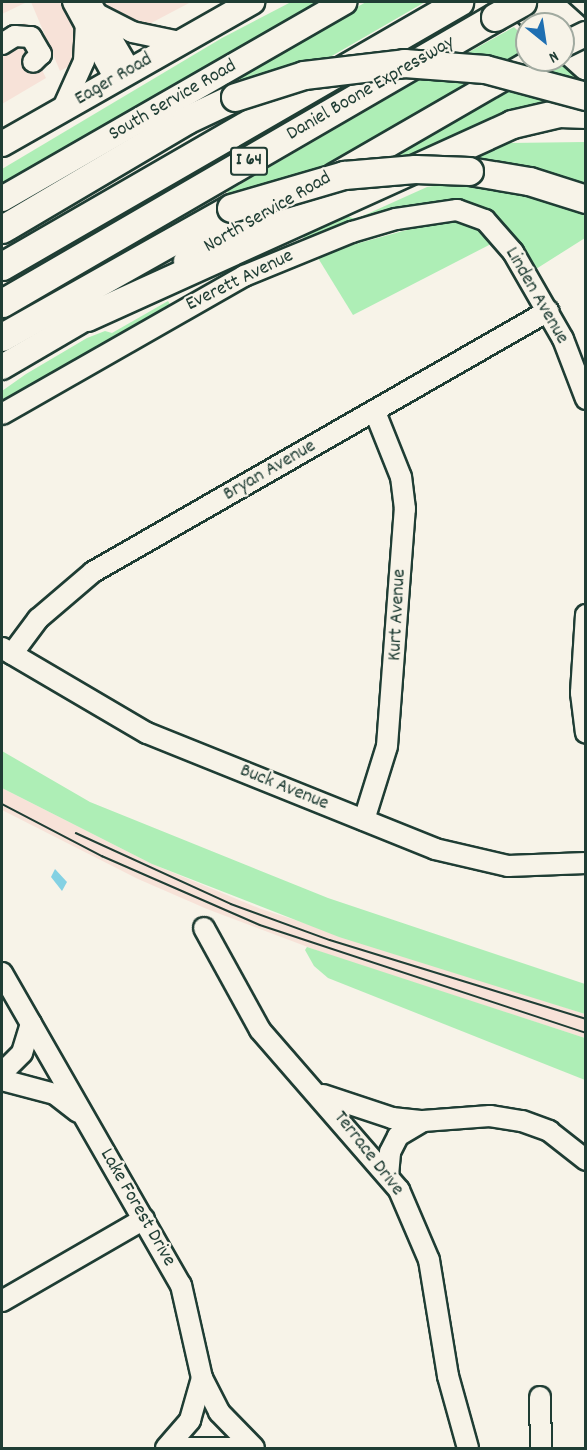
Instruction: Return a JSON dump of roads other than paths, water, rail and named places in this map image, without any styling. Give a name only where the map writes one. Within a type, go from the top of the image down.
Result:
[{"type":"highway","name":"Daniel Boone Expressway","points":[[2,266],[459,2]]},
{"type":"highway","name":"Daniel Boone Expressway","points":[[2,303],[520,2]]},
{"type":"highway","points":[[546,2],[585,36]]},
{"type":"highway","points":[[2,229],[186,120],[235,97],[304,75],[405,63],[485,69],[585,96]]},
{"type":"highway","points":[[87,317],[512,124],[559,112],[585,114]]},
{"type":"highway","points":[[2,337],[231,208],[344,176],[415,170],[469,171],[529,182],[585,199]]},
{"type":"main road","name":"Eager Road","points":[[2,144],[180,42],[233,8],[252,2]]},
{"type":"main road","name":"South Service Road","points":[[2,200],[344,2]]},
{"type":"main road","name":"North Service Road","points":[[2,367],[515,71]]},
{"type":"street","points":[[73,2],[91,14],[132,32],[180,42]]},
{"type":"street","points":[[91,14],[123,75]]},
{"type":"street","points":[[62,110],[84,61],[91,14]]},
{"type":"street","points":[[2,44],[15,36],[31,37],[41,54],[33,62]]},
{"type":"street","name":"Everett Avenue","points":[[2,414],[206,295],[322,243],[396,219],[435,211],[457,210],[476,215],[494,228]]},
{"type":"street","name":"Linden Avenue","points":[[494,228],[548,311],[584,390]]},
{"type":"street","name":"Bryan Avenue","points":[[7,651],[51,606],[93,572],[548,311]]},
{"type":"street","name":"Kurt Avenue","points":[[364,820],[387,746],[405,509],[400,477],[375,412]]},
{"type":"street","points":[[585,615],[581,693],[585,733]]},
{"type":"street","name":"Buck Avenue","points":[[7,651],[147,733],[435,849],[477,861],[546,867],[585,863]]},
{"type":"street","name":"Terrace Drive","points":[[204,928],[260,1030],[318,1093],[388,1176],[408,1208],[429,1260],[448,1376],[468,1449]]},
{"type":"street","name":"Lake Forest Drive","points":[[2,973],[181,1286],[202,1378],[219,1412],[254,1449]]},
{"type":"street","points":[[2,1073],[22,1053],[31,1023]]},
{"type":"street","points":[[2,1080],[55,1094],[90,1126]]},
{"type":"street","points":[[318,1093],[392,1118],[423,1121],[490,1116],[522,1121],[549,1131],[585,1161]]},
{"type":"street","points":[[388,1176],[390,1152],[398,1136],[423,1121]]},
{"type":"street","points":[[2,1300],[144,1219]]},
{"type":"street","points":[[166,1449],[190,1420],[202,1378]]},
{"type":"street","points":[[540,1397],[541,1449]]},
{"type":"street","points":[[184,1449],[246,1449]]},
{"type":"water","points":[[55,869],[67,882],[62,891],[51,877]]},
{"type":"tram line","points":[[2,804],[102,856],[260,925],[586,1033]]},
{"type":"tram line","points":[[76,833],[231,904],[330,940],[586,1019]]}]
